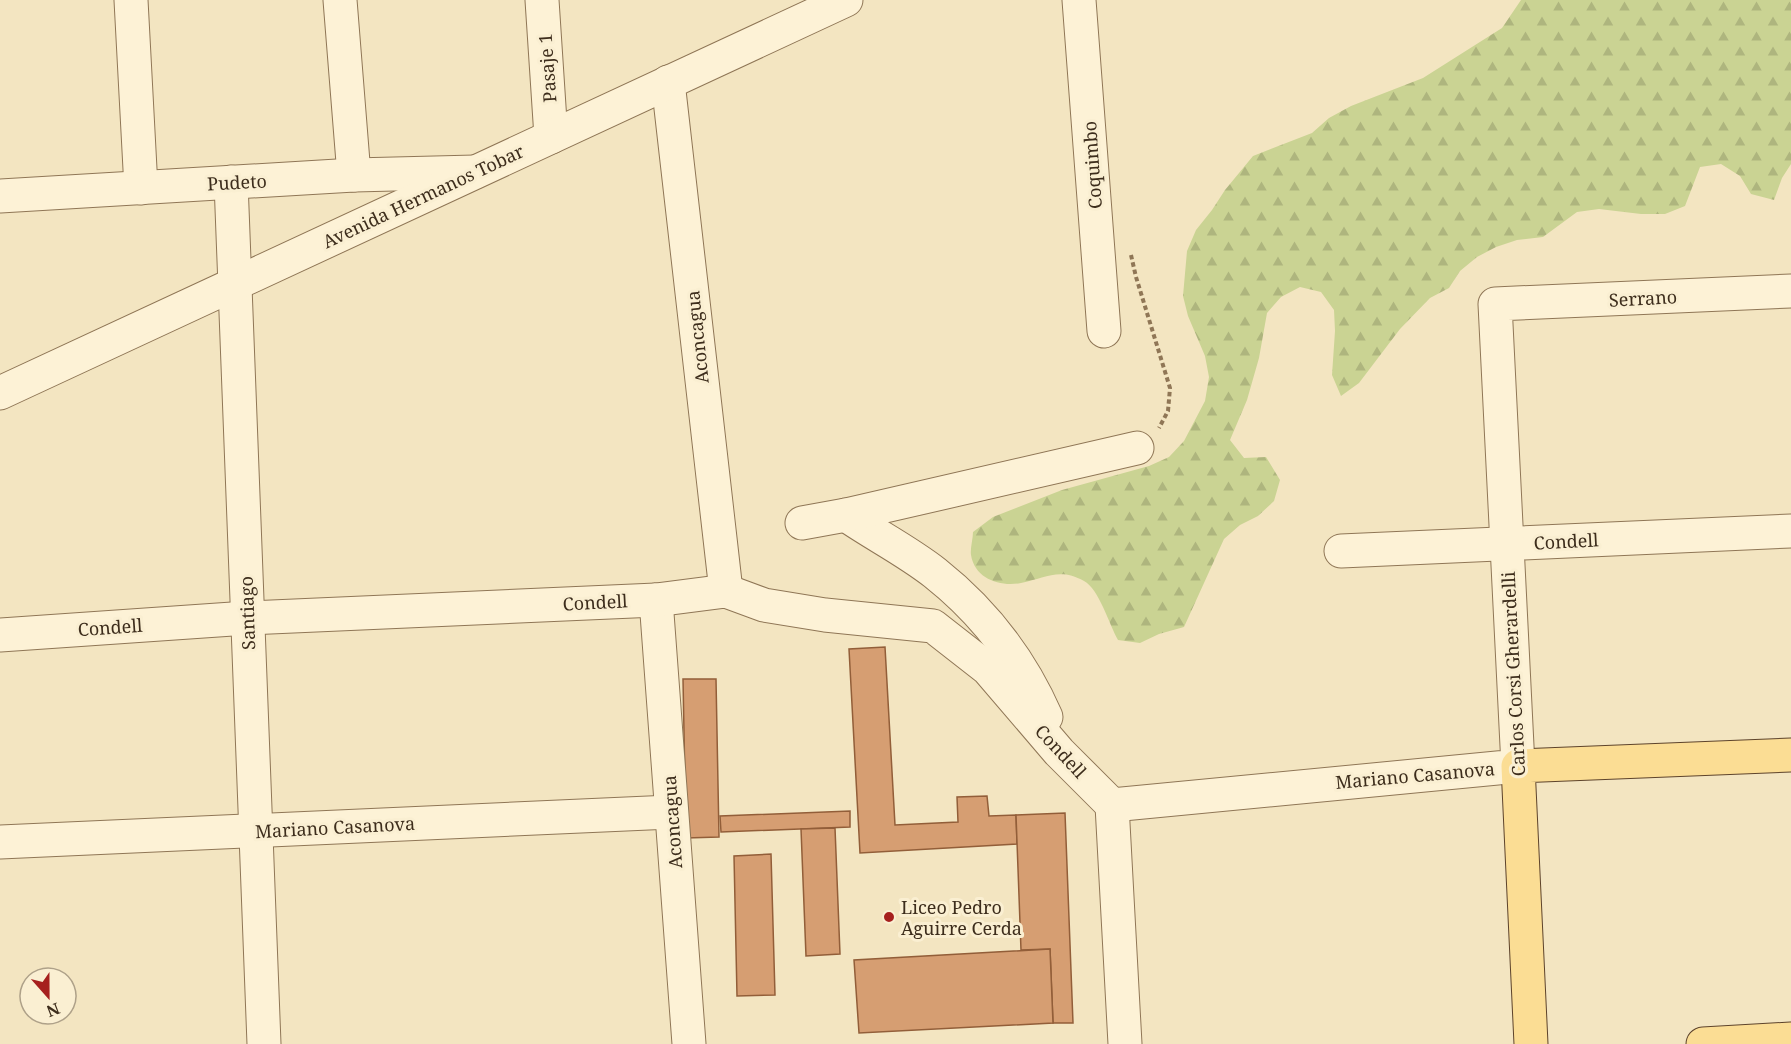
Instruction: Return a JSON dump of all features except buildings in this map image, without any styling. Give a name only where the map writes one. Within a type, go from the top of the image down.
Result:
[{"type":"main road","name":"Mariano Casanova","points":[[1518,766],[1791,755]]},
{"type":"main road","name":"Carlos Corsi Gherardelli","points":[[1518,766],[1532,1044]]},
{"type":"main road","points":[[1703,1044],[1791,1039]]},
{"type":"street","points":[[132,0],[141,188]]},
{"type":"street","points":[[340,0],[354,175]]},
{"type":"street","name":"Pasaje 1","points":[[542,0],[551,137]]},
{"type":"street","name":"Avenida Hermanos Tobar","points":[[0,393],[846,0]]},
{"type":"street","name":"Coquimbo","points":[[1079,0],[1104,331]]},
{"type":"street","name":"Aconcagua","points":[[668,82],[726,591]]},
{"type":"street","name":"Pudeto","points":[[0,196],[354,175],[475,172]]},
{"type":"street","name":"Santiago","points":[[231,182],[264,1044]]},
{"type":"street","name":"Serrano","points":[[1494,304],[1791,291]]},
{"type":"street","name":"Carlos Corsi Gherardelli","points":[[1494,304],[1518,766]]},
{"type":"street","points":[[802,523],[846,515],[1137,448]]},
{"type":"street","points":[[846,515],[934,572],[982,617],[1003,642],[1036,695],[1059,752]]},
{"type":"street","name":"Condell","points":[[1341,551],[1791,531]]},
{"type":"street","name":"Condell","points":[[0,634],[248,618],[656,600],[726,591],[765,605],[825,615],[933,626],[988,669],[1059,752],[1112,805]]},
{"type":"street","name":"Aconcagua","points":[[656,600],[689,1044]]},
{"type":"street","name":"Mariano Casanova","points":[[1112,805],[1518,766]]},
{"type":"street","points":[[1112,805],[1125,1044]]},
{"type":"street","name":"Mariano Casanova","points":[[0,842],[671,812]]},
{"type":"path","points":[[1129,246],[1136,277],[1170,388],[1170,400],[1164,422],[1147,442],[1137,448]]},
{"type":"green space","points":[[1521,0],[1791,0],[1791,164],[1782,178],[1774,200],[1751,194],[1740,176],[1721,164],[1700,167],[1685,206],[1665,214],[1641,214],[1599,209],[1577,212],[1543,237],[1517,240],[1496,247],[1477,257],[1460,271],[1449,288],[1430,298],[1400,329],[1359,383],[1341,396],[1332,375],[1334,310],[1321,292],[1300,287],[1281,297],[1267,313],[1259,358],[1247,400],[1230,440],[1244,458],[1266,457],[1280,480],[1274,501],[1258,516],[1240,525],[1224,539],[1184,627],[1159,634],[1140,643],[1118,640],[1094,591],[1084,581],[1060,574],[1021,583],[1005,584],[990,580],[983,575],[973,563],[971,555],[973,532],[993,517],[1062,490],[1149,466],[1169,457],[1184,441],[1205,401],[1209,377],[1205,356],[1188,316],[1183,296],[1187,251],[1196,230],[1253,156],[1312,133],[1329,118],[1351,106],[1423,78],[1502,28]]},
{"type":"place","name":"Liceo Pedro Aguirre Cerda","points":[[889,917]]}]
